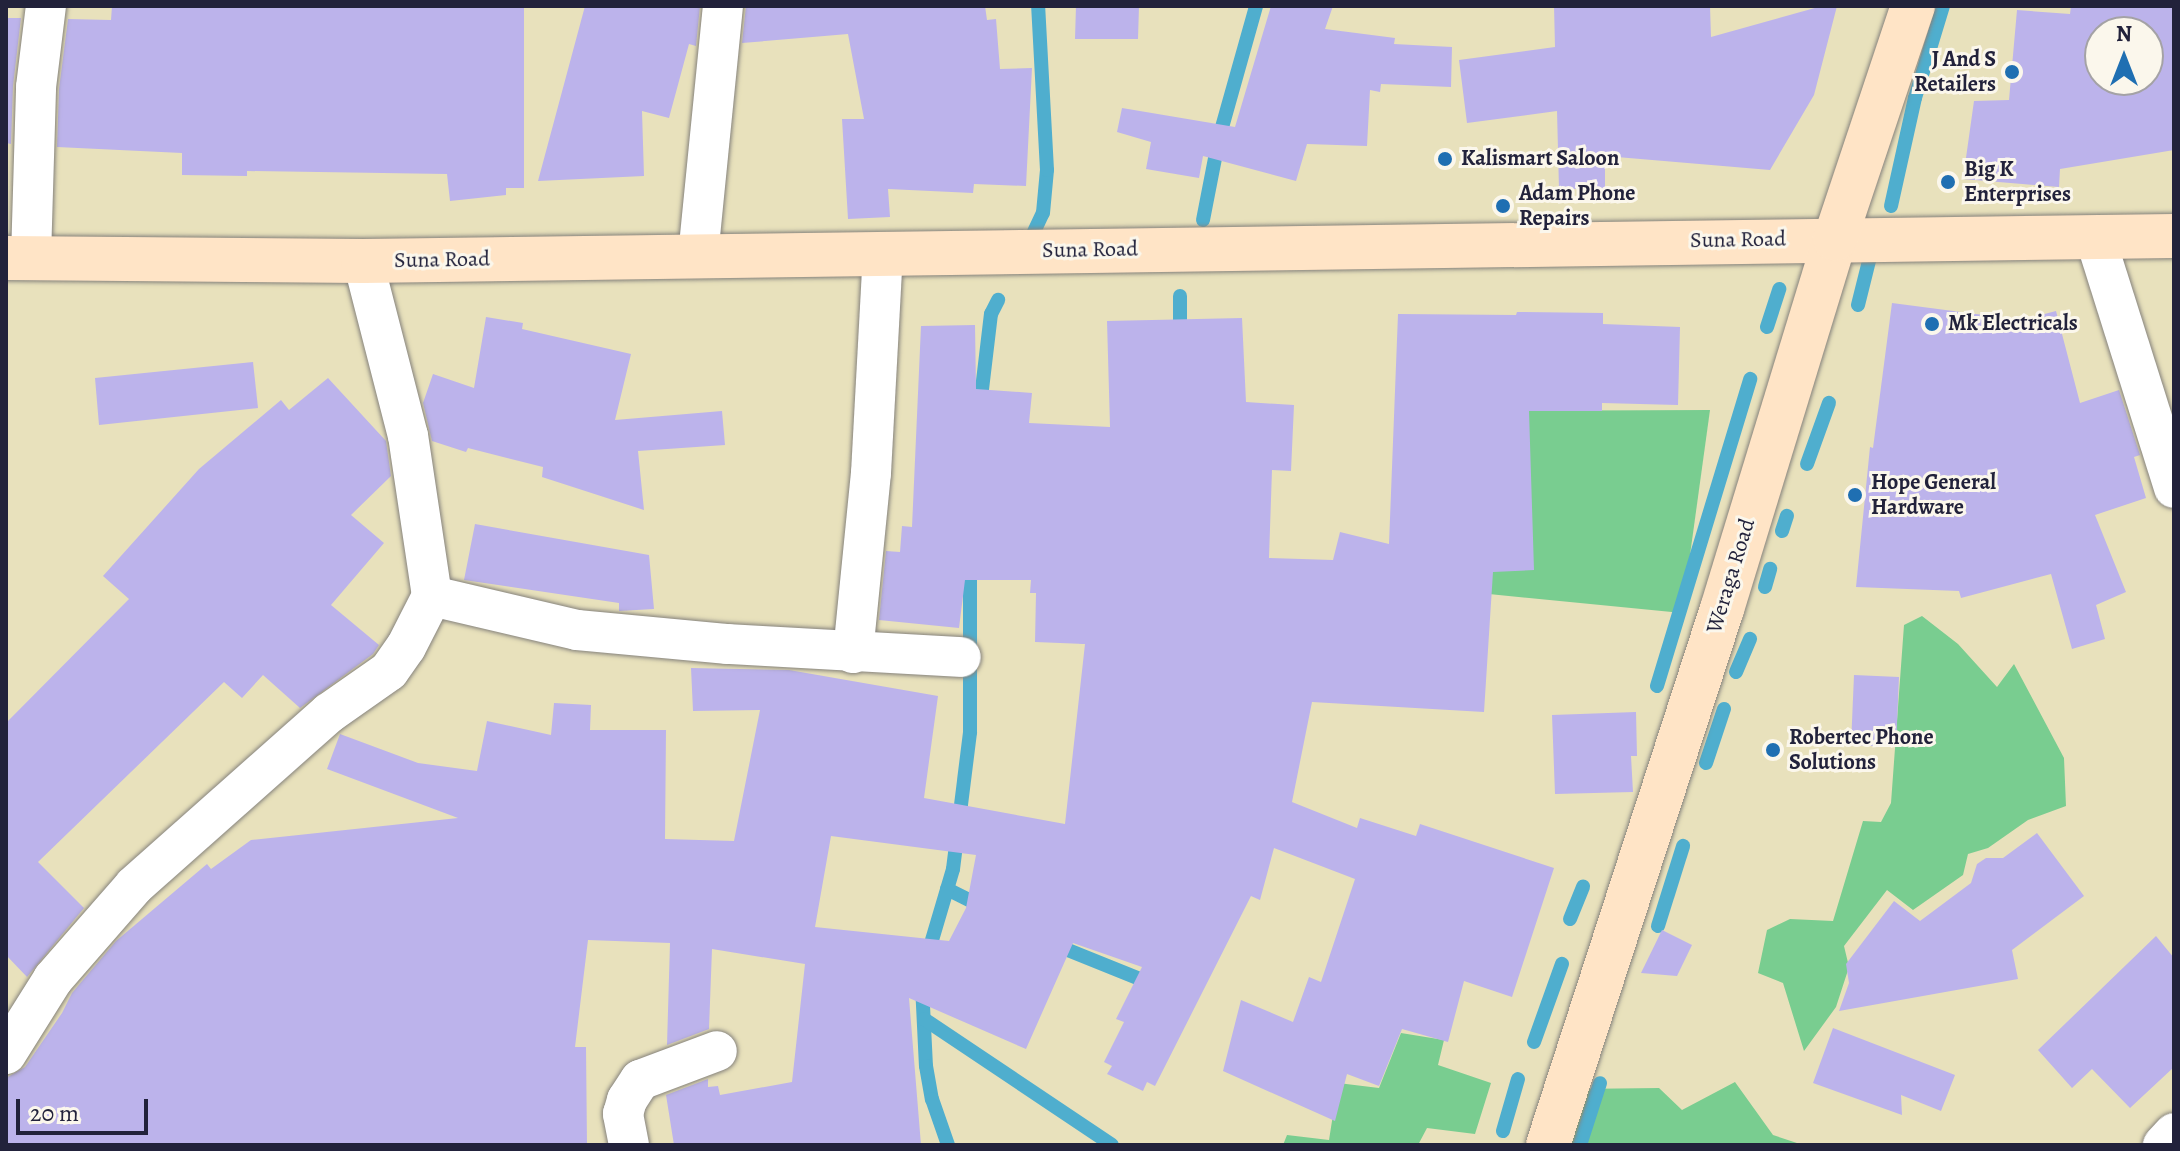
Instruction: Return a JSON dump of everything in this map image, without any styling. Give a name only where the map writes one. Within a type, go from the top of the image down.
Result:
[{"type":"street","points":[[19,258],[19,197],[46,6]]},
{"type":"street","points":[[698,256],[723,6]]},
{"type":"street","name":"Weraga Road","points":[[1548,1145],[1722,609],[1835,239],[1913,6]]},
{"type":"street","name":"Suna Road","points":[[19,258],[363,261],[2174,236]]},
{"type":"street","points":[[2095,237],[2174,488]]},
{"type":"street","points":[[853,653],[871,473],[883,254]]},
{"type":"street","points":[[6,1054],[53,979],[93,930],[134,886],[268,766],[329,713],[389,671],[406,647],[432,596],[408,436],[363,261]]},
{"type":"street","points":[[432,596],[577,630],[853,653],[961,657]]},
{"type":"street","points":[[629,1145],[623,1114],[627,1100],[640,1080],[717,1051]]},
{"type":"street","points":[[2163,1145],[2174,1133]]},
{"type":"green space","points":[[1710,410],[1682,613],[1479,593],[1492,411]]},
{"type":"green space","points":[[1922,616],[1958,644],[1997,687],[2014,664],[2064,758],[2066,806],[2028,820],[1988,848],[1968,854],[1963,875],[1913,910],[1887,890],[1844,946],[1849,967],[1836,1007],[1804,1051],[1783,983],[1758,973],[1767,930],[1790,919],[1833,921],[1863,821],[1881,822],[1891,803],[1904,625]]},
{"type":"green space","points":[[1401,1033],[1444,1040],[1438,1065],[1491,1083],[1475,1134],[1427,1128],[1418,1145],[1283,1145],[1287,1135],[1329,1140],[1338,1083],[1379,1088]]},
{"type":"green space","points":[[1735,1082],[1773,1135],[1803,1145],[1567,1145],[1576,1089],[1659,1088],[1682,1110]]},
{"type":"building","points":[[112,6],[524,6],[524,188],[506,188],[506,195],[450,201],[447,174],[247,171],[247,176],[182,175],[182,153],[57,147],[59,89],[68,19],[111,20]]},
{"type":"building","points":[[585,6],[700,6],[696,46],[689,44],[669,118],[642,111],[644,176],[538,181]]},
{"type":"building","points":[[746,6],[985,6],[987,20],[996,19],[1000,69],[1032,68],[1026,186],[974,184],[973,193],[888,189],[890,217],[848,219],[842,119],[864,119],[848,34],[742,43]]},
{"type":"building","points":[[1076,6],[1139,6],[1138,39],[1075,39]]},
{"type":"building","points":[[1271,6],[1333,6],[1325,29],[1395,38],[1394,44],[1452,47],[1451,87],[1381,84],[1380,92],[1370,90],[1367,146],[1307,144],[1296,181],[1203,156],[1199,178],[1146,169],[1151,142],[1117,132],[1122,108],[1235,127]]},
{"type":"building","points":[[1554,6],[1710,6],[1711,37],[1822,6],[1837,6],[1814,95],[1770,170],[1605,156],[1605,189],[1559,189],[1557,111],[1467,123],[1459,60],[1555,47]]},
{"type":"building","points":[[2071,6],[2174,6],[2174,150],[2060,169],[2059,187],[1963,179],[1974,101],[2009,100],[2017,10],[2070,14]]},
{"type":"building","points":[[6,18],[21,18],[13,86],[11,144],[6,143]]},
{"type":"building","points":[[1892,303],[2022,320],[2056,311],[2080,403],[2119,390],[2140,455],[2134,457],[2146,498],[2095,515],[2126,592],[2096,605],[2105,639],[2072,649],[2051,574],[1961,598],[1959,591],[1856,587],[1870,447],[1873,448]]},
{"type":"building","points":[[1517,312],[1603,313],[1603,324],[1680,327],[1678,405],[1602,403],[1602,411],[1529,411],[1534,570],[1493,572],[1484,712],[1312,702],[1292,802],[1357,828],[1360,818],[1416,836],[1420,824],[1554,868],[1512,997],[1464,981],[1448,1042],[1402,1029],[1379,1086],[1347,1074],[1335,1121],[1223,1071],[1241,1000],[1293,1022],[1309,977],[1321,982],[1355,879],[1274,848],[1260,900],[1251,896],[1155,1086],[1147,1082],[1143,1091],[1107,1074],[1112,1066],[1104,1062],[1124,1022],[1116,1019],[1142,967],[1073,943],[1026,1049],[909,998],[921,1145],[674,1145],[666,1095],[708,1079],[708,1087],[718,1086],[720,1095],[792,1082],[805,964],[712,949],[709,1029],[667,1045],[670,943],[588,940],[575,1047],[586,1047],[587,1145],[6,1145],[6,1078],[25,1067],[72,993],[116,941],[207,864],[211,869],[251,840],[458,818],[327,769],[340,734],[418,763],[477,771],[487,721],[551,735],[554,703],[591,705],[590,730],[666,730],[665,839],[734,841],[760,710],[693,711],[691,668],[789,670],[938,696],[924,798],[1065,824],[1085,644],[1035,642],[1036,593],[1030,593],[1031,580],[965,580],[959,628],[879,620],[886,551],[900,552],[902,526],[912,527],[921,326],[975,325],[976,389],[1032,393],[1029,423],[1110,427],[1107,321],[1242,318],[1246,402],[1294,405],[1291,471],[1272,470],[1269,558],[1333,560],[1340,532],[1389,544],[1398,314],[1516,315]],"holes":[[[831,836],[976,855],[966,908],[949,941],[815,927]]]},
{"type":"building","points":[[486,317],[523,323],[522,329],[631,354],[615,420],[722,411],[725,445],[638,451],[644,510],[542,477],[543,467],[468,448],[466,452],[432,441],[423,403],[433,374],[474,388]]},
{"type":"building","points":[[253,362],[258,408],[99,425],[95,378]]},
{"type":"building","points":[[328,378],[386,441],[391,476],[351,515],[384,543],[331,605],[379,645],[373,654],[300,708],[263,675],[242,698],[224,682],[38,862],[84,908],[27,977],[6,955],[6,723],[129,599],[103,576],[199,469],[281,400],[289,410]]},
{"type":"building","points":[[475,524],[649,555],[654,609],[619,611],[619,603],[464,580]]},
{"type":"building","points":[[1854,675],[1899,677],[1896,747],[1851,745]]},
{"type":"building","points":[[1636,712],[1637,756],[1631,756],[1633,792],[1555,794],[1552,715]]},
{"type":"building","points":[[2037,833],[2084,896],[2012,950],[2018,979],[1839,1011],[1849,983],[1846,964],[1894,901],[1920,921],[1971,883],[1977,864],[1986,858],[2003,858]]},
{"type":"building","points":[[1662,930],[1692,945],[1677,976],[1641,973]]},
{"type":"building","points":[[2156,936],[2174,958],[2174,1067],[2130,1108],[2092,1069],[2072,1088],[2038,1050]]},
{"type":"building","points":[[1833,1028],[1955,1075],[1941,1111],[1901,1095],[1902,1115],[1813,1083]]},
{"type":"waterway","points":[[1033,234],[1043,213],[1047,170],[1038,6]]},
{"type":"waterway","points":[[1203,220],[1219,138],[1256,6]]},
{"type":"waterway","points":[[1891,206],[1915,98],[1943,6]]},
{"type":"waterway","points":[[1858,305],[1869,261]]},
{"type":"waterway","points":[[1767,327],[1779,289]]},
{"type":"waterway","points":[[1180,296],[1180,337]]},
{"type":"waterway","points":[[980,406],[991,314],[998,300]]},
{"type":"waterway","points":[[1657,686],[1750,379]]},
{"type":"waterway","points":[[1807,464],[1829,403]]},
{"type":"waterway","points":[[1782,531],[1787,516]]},
{"type":"waterway","points":[[927,957],[953,869],[970,732],[970,562]]},
{"type":"waterway","points":[[1765,587],[1770,569]]},
{"type":"waterway","points":[[1736,672],[1750,639]]},
{"type":"waterway","points":[[1706,763],[1724,709]]},
{"type":"waterway","points":[[1658,926],[1683,846]]},
{"type":"waterway","points":[[1570,919],[1583,886]]},
{"type":"waterway","points":[[947,889],[985,908]]},
{"type":"waterway","points":[[1053,944],[1145,981]]},
{"type":"waterway","points":[[1534,1042],[1562,964]]},
{"type":"waterway","points":[[922,985],[926,1066],[932,1099],[948,1145]]},
{"type":"waterway","points":[[924,1019],[1112,1145]]},
{"type":"waterway","points":[[1503,1131],[1518,1079]]},
{"type":"waterway","points":[[1580,1145],[1600,1083]]},
{"type":"place","name":"J And S Retailers","points":[[2012,72]]},
{"type":"place","name":"Kalismart Saloon","points":[[1445,159]]},
{"type":"place","name":"Big K Enterprises","points":[[1948,182]]},
{"type":"place","name":"Adam Phone Repairs","points":[[1503,206]]},
{"type":"place","name":"Mk Electricals","points":[[1932,324]]},
{"type":"place","name":"Hope General Hardware","points":[[1855,495]]},
{"type":"place","name":"Robertec Phone Solutions","points":[[1773,750]]}]
